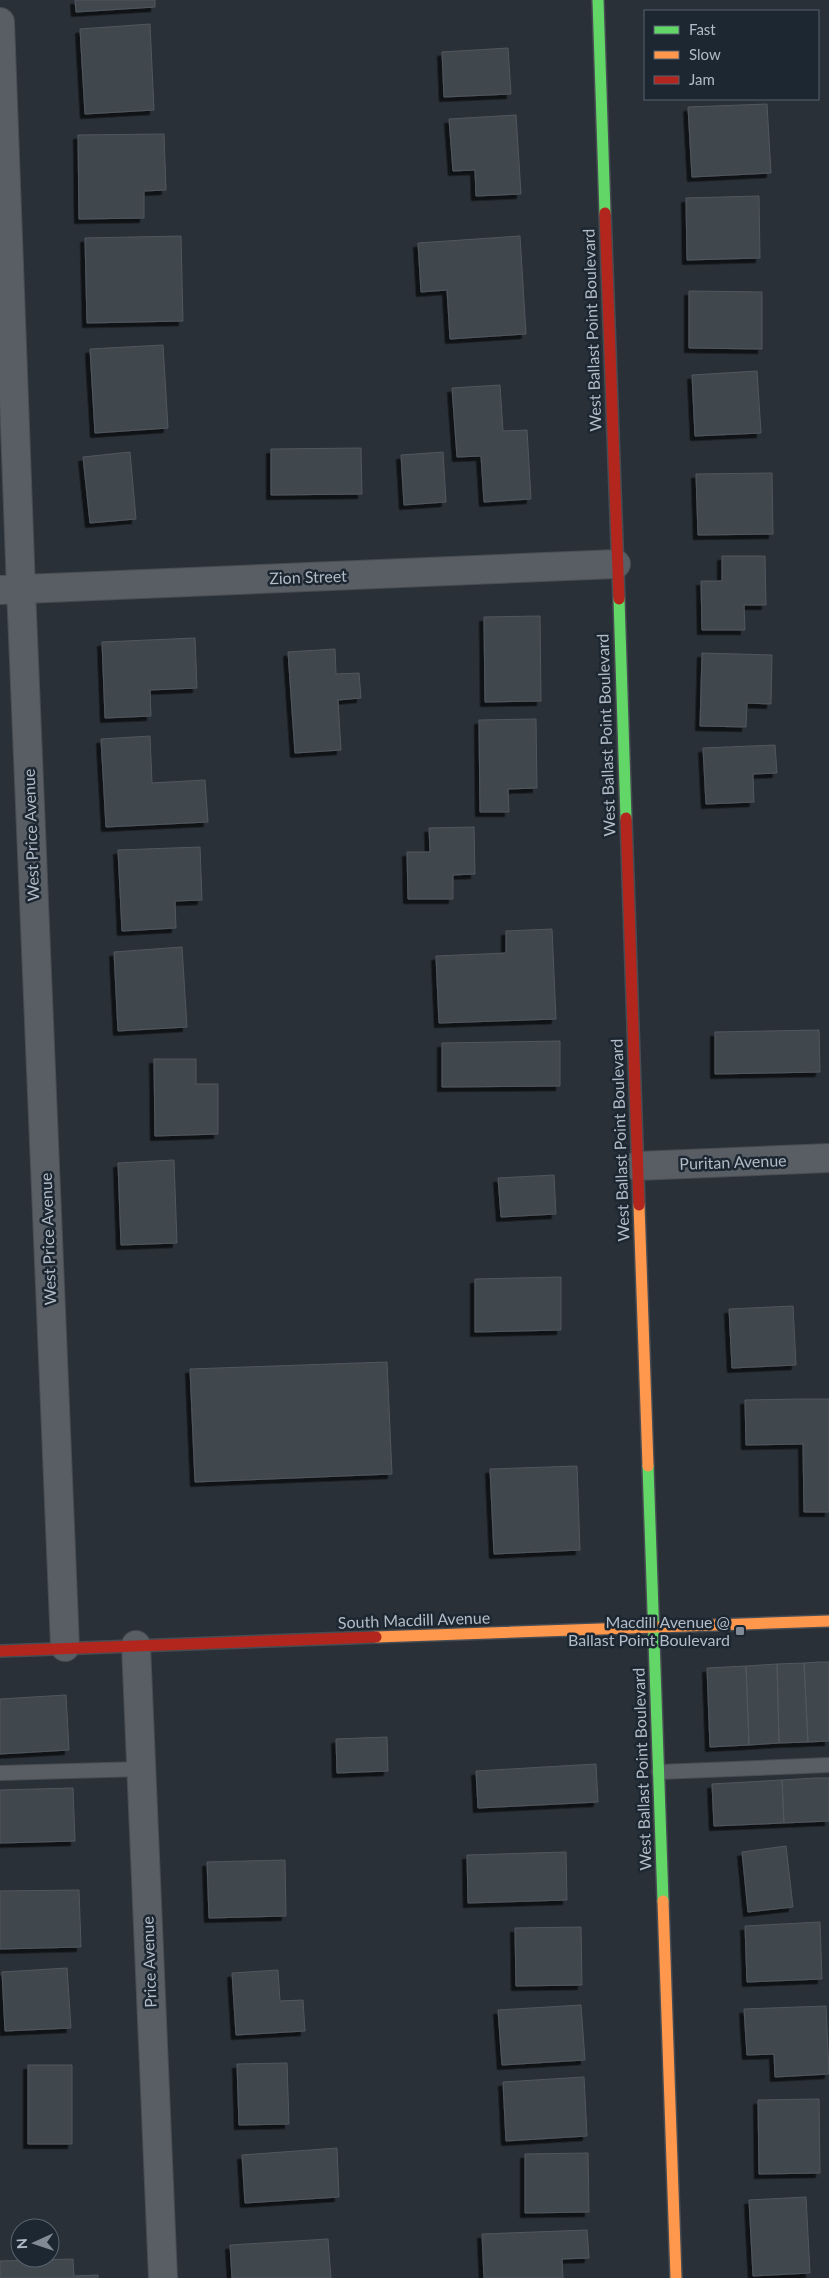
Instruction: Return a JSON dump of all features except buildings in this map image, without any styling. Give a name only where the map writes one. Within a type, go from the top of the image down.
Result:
[{"type":"street","name":"West Ballast Point Boulevard","points":[[598,0],[676,2278]]},
{"type":"street","name":"West Price Avenue","points":[[0,22],[10,590],[66,1647]]},
{"type":"street","name":"Zion Street","points":[[10,590],[616,564]]},
{"type":"street","name":"Puritan Avenue","points":[[637,1166],[829,1158]]},
{"type":"street","name":"South Macdill Avenue","points":[[0,1651],[66,1647],[829,1621]]},
{"type":"street","name":"Price Avenue","points":[[136,1645],[163,2278]]},
{"type":"lane","points":[[659,1772],[829,1765]]},
{"type":"lane","points":[[0,1774],[141,1769]]},
{"type":"traffic: fast","points":[[598,0],[605,213]]},
{"type":"traffic: fast","points":[[619,599],[626,818]]},
{"type":"traffic: fast","points":[[648,1466],[663,1901]]},
{"type":"traffic: slow","points":[[639,1205],[648,1466]]},
{"type":"traffic: slow","points":[[376,1637],[829,1621]]},
{"type":"traffic: slow","points":[[663,1901],[676,2278]]},
{"type":"traffic: jam","points":[[605,213],[619,599]]},
{"type":"traffic: jam","points":[[626,818],[639,1205]]},
{"type":"traffic: jam","points":[[0,1651],[376,1637]]},
{"type":"place","name":"Macdill Avenue @ Ballast Point Boulevard","points":[[740,1631]]}]
